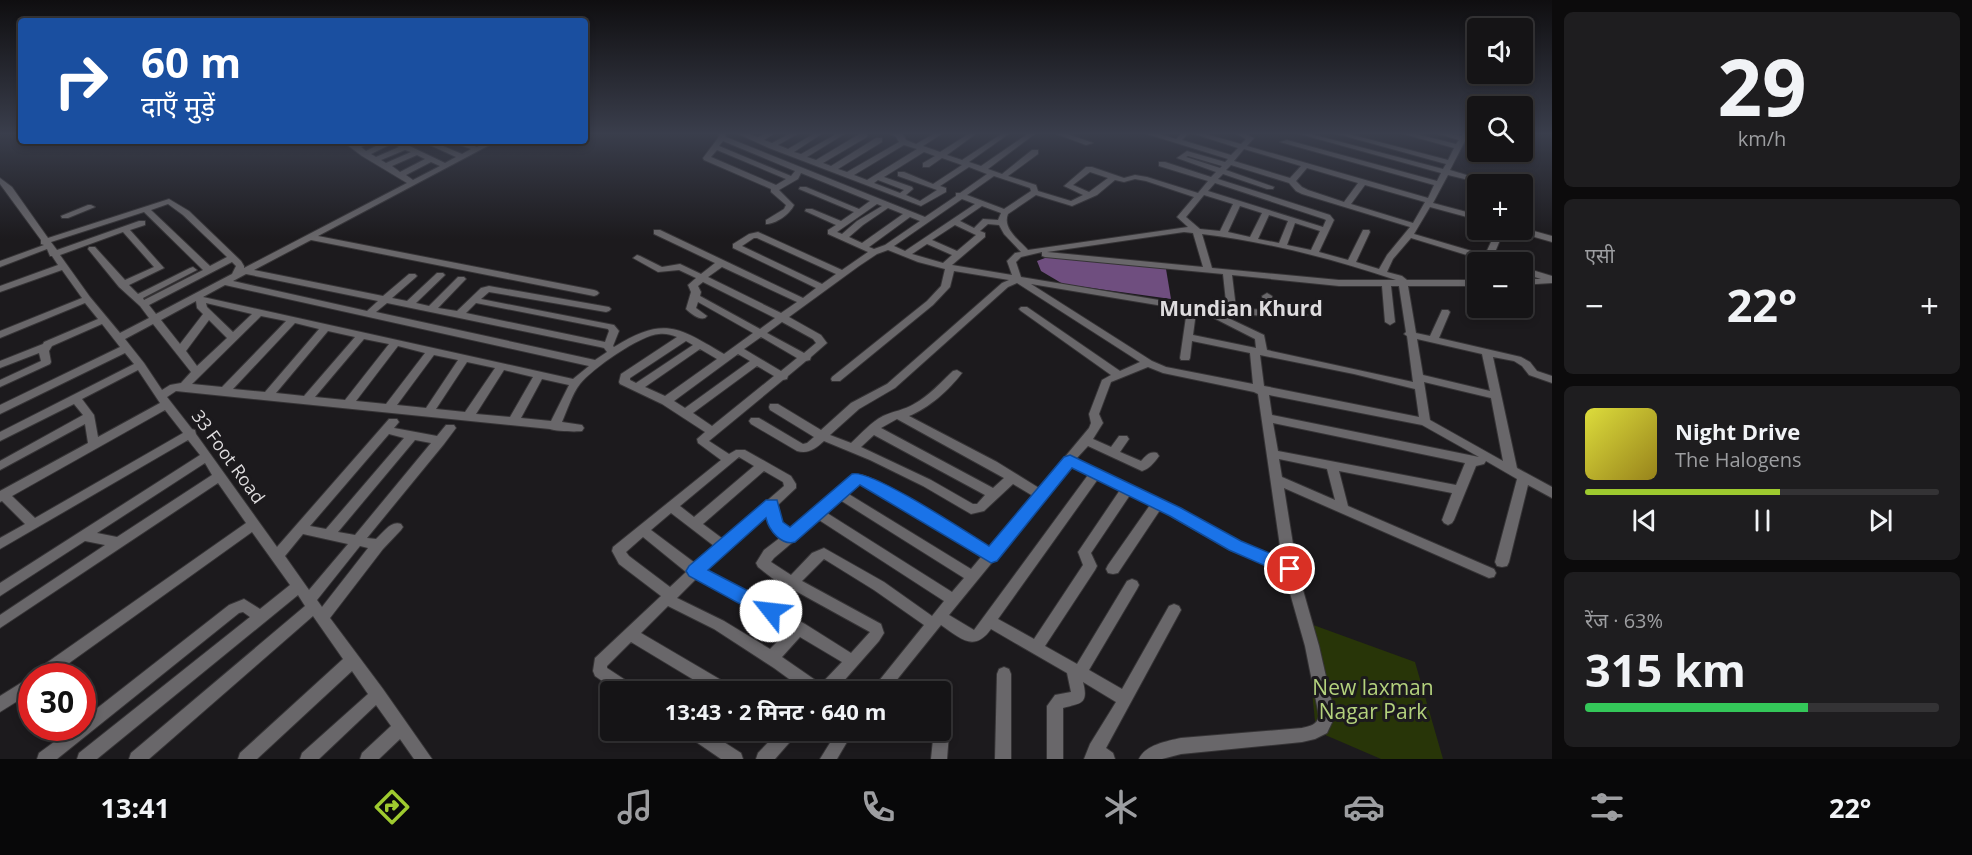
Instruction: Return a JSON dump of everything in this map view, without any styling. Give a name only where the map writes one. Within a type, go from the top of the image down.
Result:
[{"type":"street","points":[[390,168],[413,183]]},
{"type":"street","points":[[400,175],[413,168]]},
{"type":"street","points":[[0,410],[123,343],[153,320],[198,299],[224,282],[441,168]]},
{"type":"street","points":[[728,168],[776,188]]},
{"type":"street","points":[[766,168],[791,179]]},
{"type":"street","points":[[796,168],[925,220]]},
{"type":"street","points":[[848,175],[858,168]]},
{"type":"street","points":[[868,183],[890,168]]},
{"type":"street","points":[[935,186],[959,168]]},
{"type":"street","points":[[977,168],[1033,187],[1035,192],[1072,204],[1114,177]]},
{"type":"street","points":[[1002,177],[1013,168]]},
{"type":"street","points":[[1147,179],[1158,168]]},
{"type":"street","points":[[1178,168],[1327,217],[1330,220],[1314,254]]},
{"type":"street","points":[[1212,168],[1270,187]]},
{"type":"street","points":[[1208,270],[1196,229],[1181,217],[1225,168]]},
{"type":"street","points":[[1253,168],[1292,181],[1302,191],[1415,226]]},
{"type":"street","points":[[1292,181],[1303,168]]},
{"type":"street","points":[[1314,168],[1467,214]]},
{"type":"street","points":[[1381,168],[1439,184]]},
{"type":"street","points":[[1432,168],[1467,178]]},
{"type":"street","points":[[1390,322],[1384,277],[1387,260],[1399,250],[1415,226],[1447,168]]},
{"type":"street","points":[[832,169],[921,204],[943,190],[901,174]]},
{"type":"street","points":[[1089,195],[1068,185],[1089,169],[1124,180],[1140,177],[1238,203],[1325,230]]},
{"type":"street","points":[[770,222],[788,210],[790,205],[774,192],[776,188],[791,179],[799,170]]},
{"type":"street","points":[[666,401],[874,252],[888,247],[950,201],[992,174]]},
{"type":"street","points":[[878,177],[909,189],[901,196]]},
{"type":"street","points":[[1250,207],[1279,177]]},
{"type":"street","name":"33 Foot Road","points":[[0,180],[9,189],[87,299],[191,433],[219,476],[424,759]]},
{"type":"street","points":[[1346,205],[1363,182]]},
{"type":"street","points":[[803,189],[860,212]]},
{"type":"street","points":[[1035,192],[1003,211],[1001,223],[1010,236],[1030,252],[1227,273],[1260,274],[1339,284],[1384,277]]},
{"type":"street","points":[[959,195],[1003,211]]},
{"type":"street","points":[[936,196],[950,201]]},
{"type":"street","points":[[874,252],[831,232],[876,201]]},
{"type":"street","points":[[49,247],[77,231],[145,208],[172,202],[233,258],[240,266],[241,273]]},
{"type":"street","points":[[906,254],[981,203]]},
{"type":"street","points":[[1223,234],[1238,203]]},
{"type":"street","points":[[77,231],[63,214],[90,205],[103,222]]},
{"type":"street","points":[[843,238],[860,223],[888,205]]},
{"type":"street","points":[[145,208],[206,268]]},
{"type":"street","points":[[808,211],[841,224]]},
{"type":"street","points":[[1254,240],[1266,213]]},
{"type":"street","points":[[863,247],[909,214]]},
{"type":"street","points":[[1282,246],[1292,220]]},
{"type":"street","points":[[836,379],[930,303],[945,287],[947,267],[982,237],[954,221]]},
{"type":"street","points":[[975,231],[986,221],[1001,223]]},
{"type":"street","points":[[0,264],[49,247],[142,223]]},
{"type":"street","points":[[122,285],[160,268],[125,229]]},
{"type":"street","points":[[1467,283],[1403,281],[1384,277],[1351,263],[1282,246],[1196,229],[1030,252],[1012,258],[1011,261],[1018,280],[1148,363],[1180,375],[1425,422],[1552,493]]},
{"type":"street","points":[[657,232],[720,264],[804,302]]},
{"type":"street","points":[[1351,263],[1366,232]]},
{"type":"street","points":[[1533,234],[1552,239]]},
{"type":"street","points":[[1409,235],[1467,254]]},
{"type":"street","points":[[823,288],[736,246],[752,236],[758,236],[843,274]]},
{"type":"street","points":[[311,237],[594,293]]},
{"type":"street","points":[[925,240],[959,255]]},
{"type":"street","points":[[888,247],[947,267],[1213,313],[1255,333],[1262,340],[1259,352],[1261,391],[1268,418],[1290,569],[1312,646],[1327,716],[1325,726],[1319,732],[1302,735],[1252,738],[1165,749],[1147,759]]},
{"type":"street","points":[[92,249],[122,285],[139,301],[197,372]]},
{"type":"street","points":[[139,301],[206,268],[233,258]]},
{"type":"street","points":[[636,258],[661,270],[677,266],[783,318],[821,340],[820,347],[702,441],[729,460]]},
{"type":"street","points":[[702,316],[691,309],[696,292],[693,285],[720,264]]},
{"type":"street","points":[[0,289],[63,266]]},
{"type":"street","points":[[241,273],[432,308],[611,349]]},
{"type":"street","points":[[1227,273],[1232,311],[1303,315]]},
{"type":"street","points":[[1533,274],[1552,280]]},
{"type":"street","points":[[387,318],[440,275]]},
{"type":"street","points":[[370,313],[412,276]]},
{"type":"street","points":[[432,308],[461,279]]},
{"type":"street","points":[[755,420],[806,449],[855,406],[891,386],[1005,285],[1018,280]]},
{"type":"street","points":[[1533,281],[1552,280]]},
{"type":"street","points":[[1403,281],[1409,334],[1425,422]]},
{"type":"street","points":[[224,282],[597,364]]},
{"type":"street","points":[[460,314],[484,290],[489,289],[606,309]]},
{"type":"street","points":[[1267,296],[1272,314]]},
{"type":"street","points":[[695,297],[806,358]]},
{"type":"street","points":[[0,335],[87,299]]},
{"type":"street","points":[[198,299],[360,337],[432,350],[574,384]]},
{"type":"street","points":[[198,299],[208,314],[233,338]]},
{"type":"street","points":[[474,300],[610,327],[614,331],[611,349]]},
{"type":"street","points":[[542,314],[554,301]]},
{"type":"street","points":[[1185,358],[1192,308]]},
{"type":"street","points":[[1024,309],[1118,374]]},
{"type":"street","points":[[1433,339],[1445,312]]},
{"type":"street","points":[[184,387],[258,313]]},
{"type":"street","points":[[180,352],[208,314]]},
{"type":"street","points":[[0,365],[104,320]]},
{"type":"street","points":[[224,392],[293,320]]},
{"type":"street","points":[[267,396],[325,328]]},
{"type":"street","points":[[554,427],[574,384],[611,349],[650,331],[662,329],[686,336],[725,359]]},
{"type":"street","points":[[1409,334],[1522,361],[1533,373],[1552,380]]},
{"type":"street","points":[[686,336],[624,379],[627,384],[666,401],[712,431]]},
{"type":"street","points":[[307,399],[360,337]]},
{"type":"street","points":[[1188,337],[1497,396]]},
{"type":"street","points":[[348,404],[395,343]]},
{"type":"street","points":[[638,387],[700,344]]},
{"type":"street","points":[[0,384],[43,364],[47,359],[45,347]]},
{"type":"street","points":[[389,408],[432,350]]},
{"type":"street","points":[[738,350],[783,376]]},
{"type":"street","points":[[1487,352],[1510,469]]},
{"type":"street","points":[[429,412],[465,358]]},
{"type":"street","points":[[685,414],[757,361]]},
{"type":"street","points":[[886,681],[1086,440],[1096,426],[1094,414],[1107,380],[1148,363]]},
{"type":"street","points":[[0,437],[140,365]]},
{"type":"street","points":[[468,417],[501,367]]},
{"type":"street","points":[[853,448],[883,419],[917,407],[957,374]]},
{"type":"street","points":[[513,422],[539,375]]},
{"type":"street","points":[[33,524],[2,496],[94,444],[164,400],[174,387],[578,428]]},
{"type":"street","points":[[75,398],[87,410],[94,444]]},
{"type":"street","points":[[774,407],[822,436],[927,483],[970,509],[980,508],[1013,477]]},
{"type":"street","points":[[897,414],[1013,477],[1041,495]]},
{"type":"street","points":[[0,466],[89,417]]},
{"type":"street","points":[[1268,418],[1475,461],[1498,462]]},
{"type":"street","points":[[277,556],[390,426],[413,435],[440,441]]},
{"type":"street","points":[[315,608],[359,541],[450,428]]},
{"type":"street","points":[[873,429],[994,494]]},
{"type":"street","points":[[0,544],[191,433]]},
{"type":"street","points":[[329,534],[413,435]]},
{"type":"street","points":[[1113,453],[1122,439]]},
{"type":"street","points":[[1086,440],[1142,467],[1153,456]]},
{"type":"street","points":[[615,681],[600,671],[598,667],[600,663],[668,597],[695,571],[790,488],[787,479],[738,453],[622,546],[618,551],[619,555],[668,597],[719,625],[806,681]]},
{"type":"street","points":[[1273,454],[1460,489]]},
{"type":"street","points":[[0,590],[207,456]]},
{"type":"street","points":[[1070,461],[1158,503],[1235,546],[1290,569]]},
{"type":"street","points":[[1449,520],[1469,466],[1475,461]]},
{"type":"street","points":[[694,524],[762,465]]},
{"type":"street","points":[[1332,465],[1343,509]]},
{"type":"street","points":[[792,582],[824,553],[936,621],[972,636],[979,634],[1095,473]]},
{"type":"street","points":[[0,622],[219,476]]},
{"type":"street","points":[[1502,562],[1524,477]]},
{"type":"street","points":[[833,681],[874,637],[876,628],[765,567],[763,563],[769,554],[819,514],[853,480],[862,479],[876,485],[991,556]]},
{"type":"street","points":[[1277,480],[1489,573]]},
{"type":"street","points":[[1037,646],[1090,566],[1083,552],[1128,488]]},
{"type":"street","points":[[839,494],[973,577]]},
{"type":"street","points":[[1113,569],[1158,503]]},
{"type":"street","points":[[772,504],[776,525],[789,537]]},
{"type":"street","points":[[671,506],[723,546]]},
{"type":"street","points":[[819,514],[954,600]]},
{"type":"street","points":[[58,663],[254,524]]},
{"type":"street","points":[[137,759],[315,608],[398,527]]},
{"type":"street","points":[[301,529],[378,545]]},
{"type":"street","points":[[642,530],[695,571],[800,628],[852,661]]},
{"type":"street","points":[[84,536],[117,542]]},
{"type":"street","points":[[1055,759],[1055,706],[1060,700],[1072,700],[1079,695],[1074,677],[1077,670],[1132,585]]},
{"type":"street","points":[[85,759],[298,586]]},
{"type":"street","points":[[45,759],[234,609],[244,605],[261,617]]},
{"type":"street","points":[[1098,756],[1125,699],[1174,610]]},
{"type":"street","points":[[990,621],[1037,646],[1125,699]]},
{"type":"street","points":[[771,658],[800,628]]},
{"type":"street","points":[[630,634],[709,681]]},
{"type":"street","points":[[246,759],[352,660]]},
{"type":"street","points":[[1003,759],[1004,674]]},
{"type":"street","points":[[0,705],[18,693]]},
{"type":"street","points":[[308,759],[378,694]]},
{"type":"street","points":[[368,759],[401,727]]},
{"type":"street","points":[[708,741],[735,759]]},
{"type":"street","points":[[764,759],[780,741]]},
{"type":"street","points":[[828,759],[840,741]]},
{"type":"street","points":[[939,759],[941,741]]},
{"type":"green space","name":"New laxman Nagar Park","points":[[1305,622],[1415,662],[1443,759],[1381,759],[1316,731]]},
{"type":"shaded area","points":[[1053,255],[1100,257],[1166,269],[1171,299],[1063,284],[1041,271],[1037,261]]},
{"type":"district","name":"Mundian Khurd","points":[[1241,309]]},
{"type":"route","points":[[771,611],[695,571],[772,504],[776,525],[789,537],[806,525],[853,480],[858,478],[876,485],[991,556],[1070,461],[1176,512],[1235,546],[1290,569]]}]
